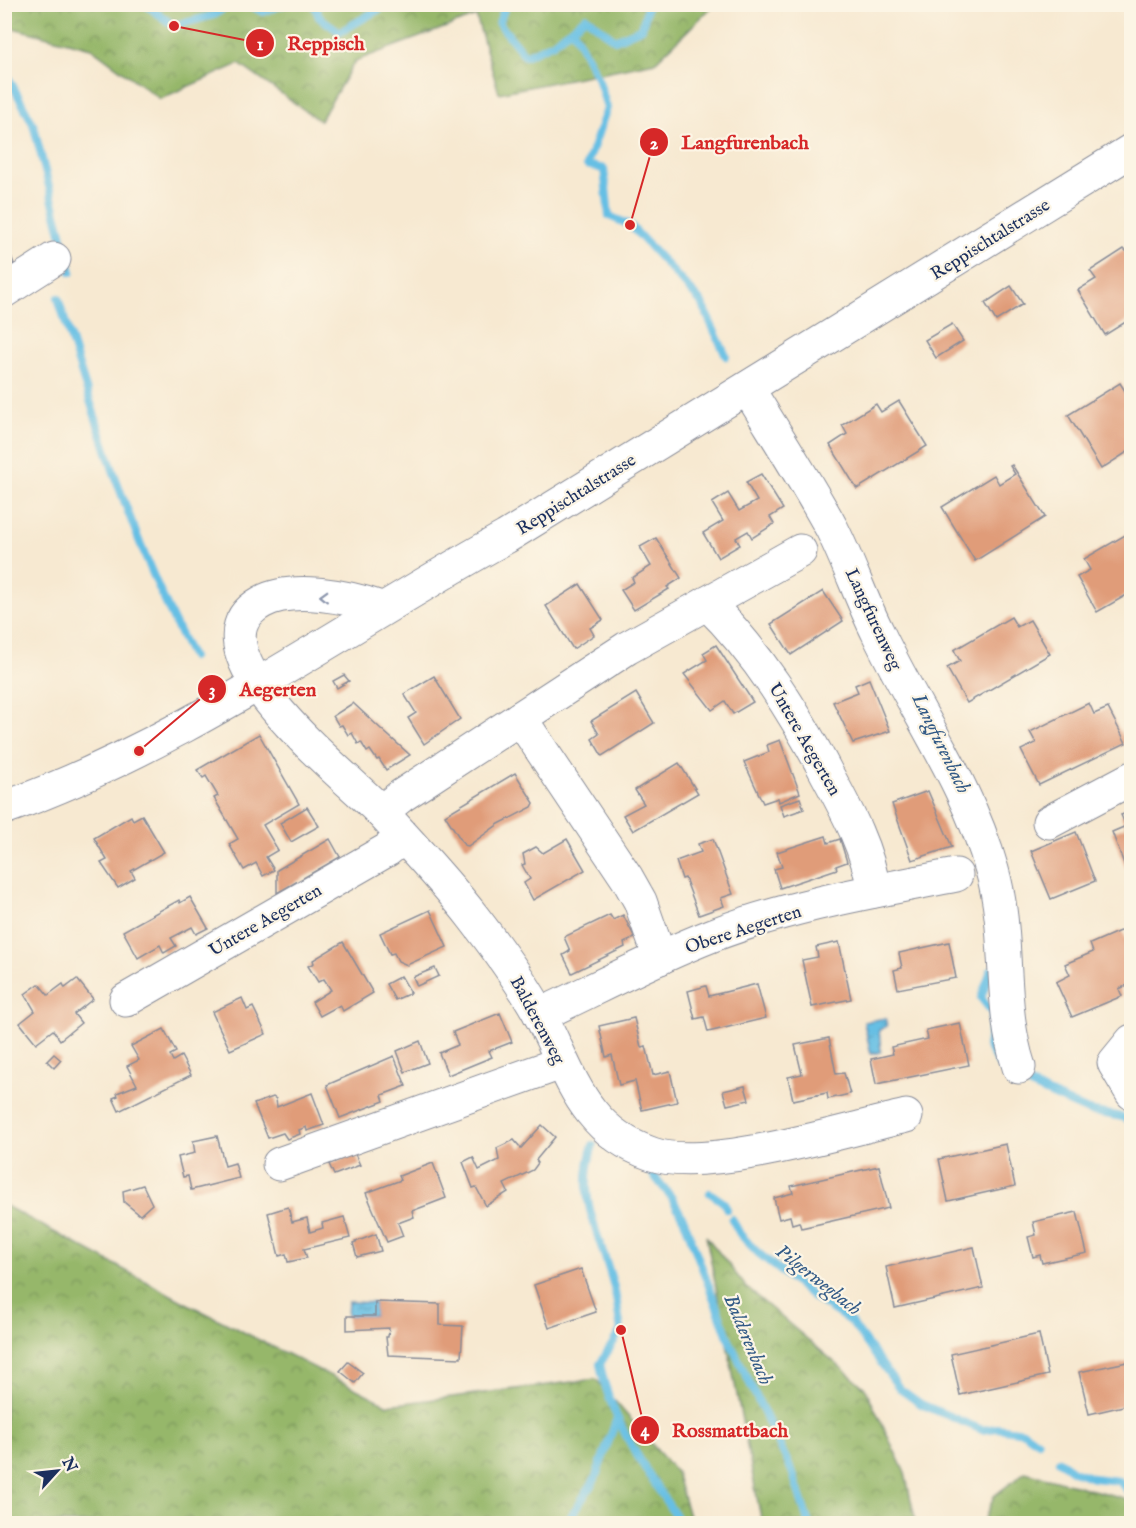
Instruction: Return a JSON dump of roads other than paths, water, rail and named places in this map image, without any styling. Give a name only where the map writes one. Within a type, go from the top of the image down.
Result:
[{"type":"street","name":"Reppischtalstrasse","points":[[4,808],[105,768],[258,683],[381,608],[506,537],[1131,150]]},
{"type":"street","points":[[4,291],[54,259]]},
{"type":"street","name":"Langfurenweg","points":[[748,389],[818,502],[854,576],[878,633],[961,786],[980,830],[993,872],[1003,927],[1010,1040],[1019,1068]]},
{"type":"street","points":[[381,812],[627,648],[800,551]]},
{"type":"street","name":"Balderenweg","points":[[381,608],[340,597],[287,594],[270,598],[252,607],[242,619],[238,634],[242,651],[258,683],[279,715],[381,812],[464,906],[501,954],[540,1015],[561,1063],[587,1109],[605,1128],[653,1155],[685,1161],[775,1146],[906,1116]]},
{"type":"street","name":"Untere Aegerten","points":[[707,603],[728,623],[771,678],[807,736],[851,819],[871,871],[874,891]]},
{"type":"street","points":[[520,718],[627,878],[639,901],[660,958]]},
{"type":"street","points":[[1050,822],[1131,778]]},
{"type":"street","name":"Untere Aegerten","points":[[126,1000],[387,850],[402,838]]},
{"type":"street","name":"Obere Aegerten","points":[[540,1015],[714,935],[765,918],[874,891],[956,875]]},
{"type":"street","points":[[1131,1041],[1114,1063],[1131,1093]]},
{"type":"street","points":[[279,1164],[561,1063]]},
{"type":"water","points":[[885,1018],[887,1026],[879,1030],[881,1052],[871,1054],[864,1022]]},
{"type":"water","points":[[348,1302],[375,1303],[375,1316],[347,1316]]},
{"type":"waterway","points":[[145,4],[174,26],[214,15],[230,4]]},
{"type":"waterway","points":[[247,4],[263,12],[284,4]]},
{"type":"waterway","points":[[314,4],[319,17],[340,32],[388,4]]},
{"type":"waterway","points":[[506,4],[499,23],[525,56],[553,43],[586,17],[615,40],[642,28],[648,4]]},
{"type":"waterway","name":"Langfurenbach","points":[[572,28],[599,81],[607,108],[587,165],[604,169],[609,216],[630,225],[701,302],[726,356]]},
{"type":"waterway","points":[[4,69],[33,124],[71,272]]},
{"type":"waterway","points":[[58,298],[101,436],[133,526],[192,657]]},
{"type":"waterway","name":"Langfurenbach","points":[[991,970],[981,998],[993,1013],[988,1046],[1002,1069]]},
{"type":"waterway","name":"Langfurenbach","points":[[1028,1084],[1088,1111],[1123,1117],[1132,1122]]},
{"type":"waterway","points":[[593,1145],[588,1164],[588,1198],[595,1229],[614,1286],[621,1330],[600,1364],[605,1385],[620,1424],[675,1515],[675,1524]]},
{"type":"waterway","name":"Balderenbach","points":[[651,1172],[672,1198],[684,1220],[730,1342],[792,1471],[809,1524]]},
{"type":"waterway","name":"Pilgerwegbach","points":[[710,1193],[723,1202],[727,1209]]},
{"type":"waterway","name":"Pilgerwegbach","points":[[732,1219],[740,1234],[758,1253],[816,1299],[851,1322],[900,1389],[921,1404],[982,1430],[997,1428],[1024,1432],[1038,1442]]},
{"type":"waterway","points":[[566,1524],[595,1479],[617,1418]]},
{"type":"waterway","points":[[1059,1461],[1073,1471],[1093,1478],[1119,1481],[1132,1495]]},
{"type":"place","name":"Reppisch","points":[[174,26]]},
{"type":"place","name":"Langfurenbach","points":[[630,225]]},
{"type":"place","name":"Aegerten","points":[[139,751]]},
{"type":"place","name":"Rossmattbach","points":[[621,1330]]}]
